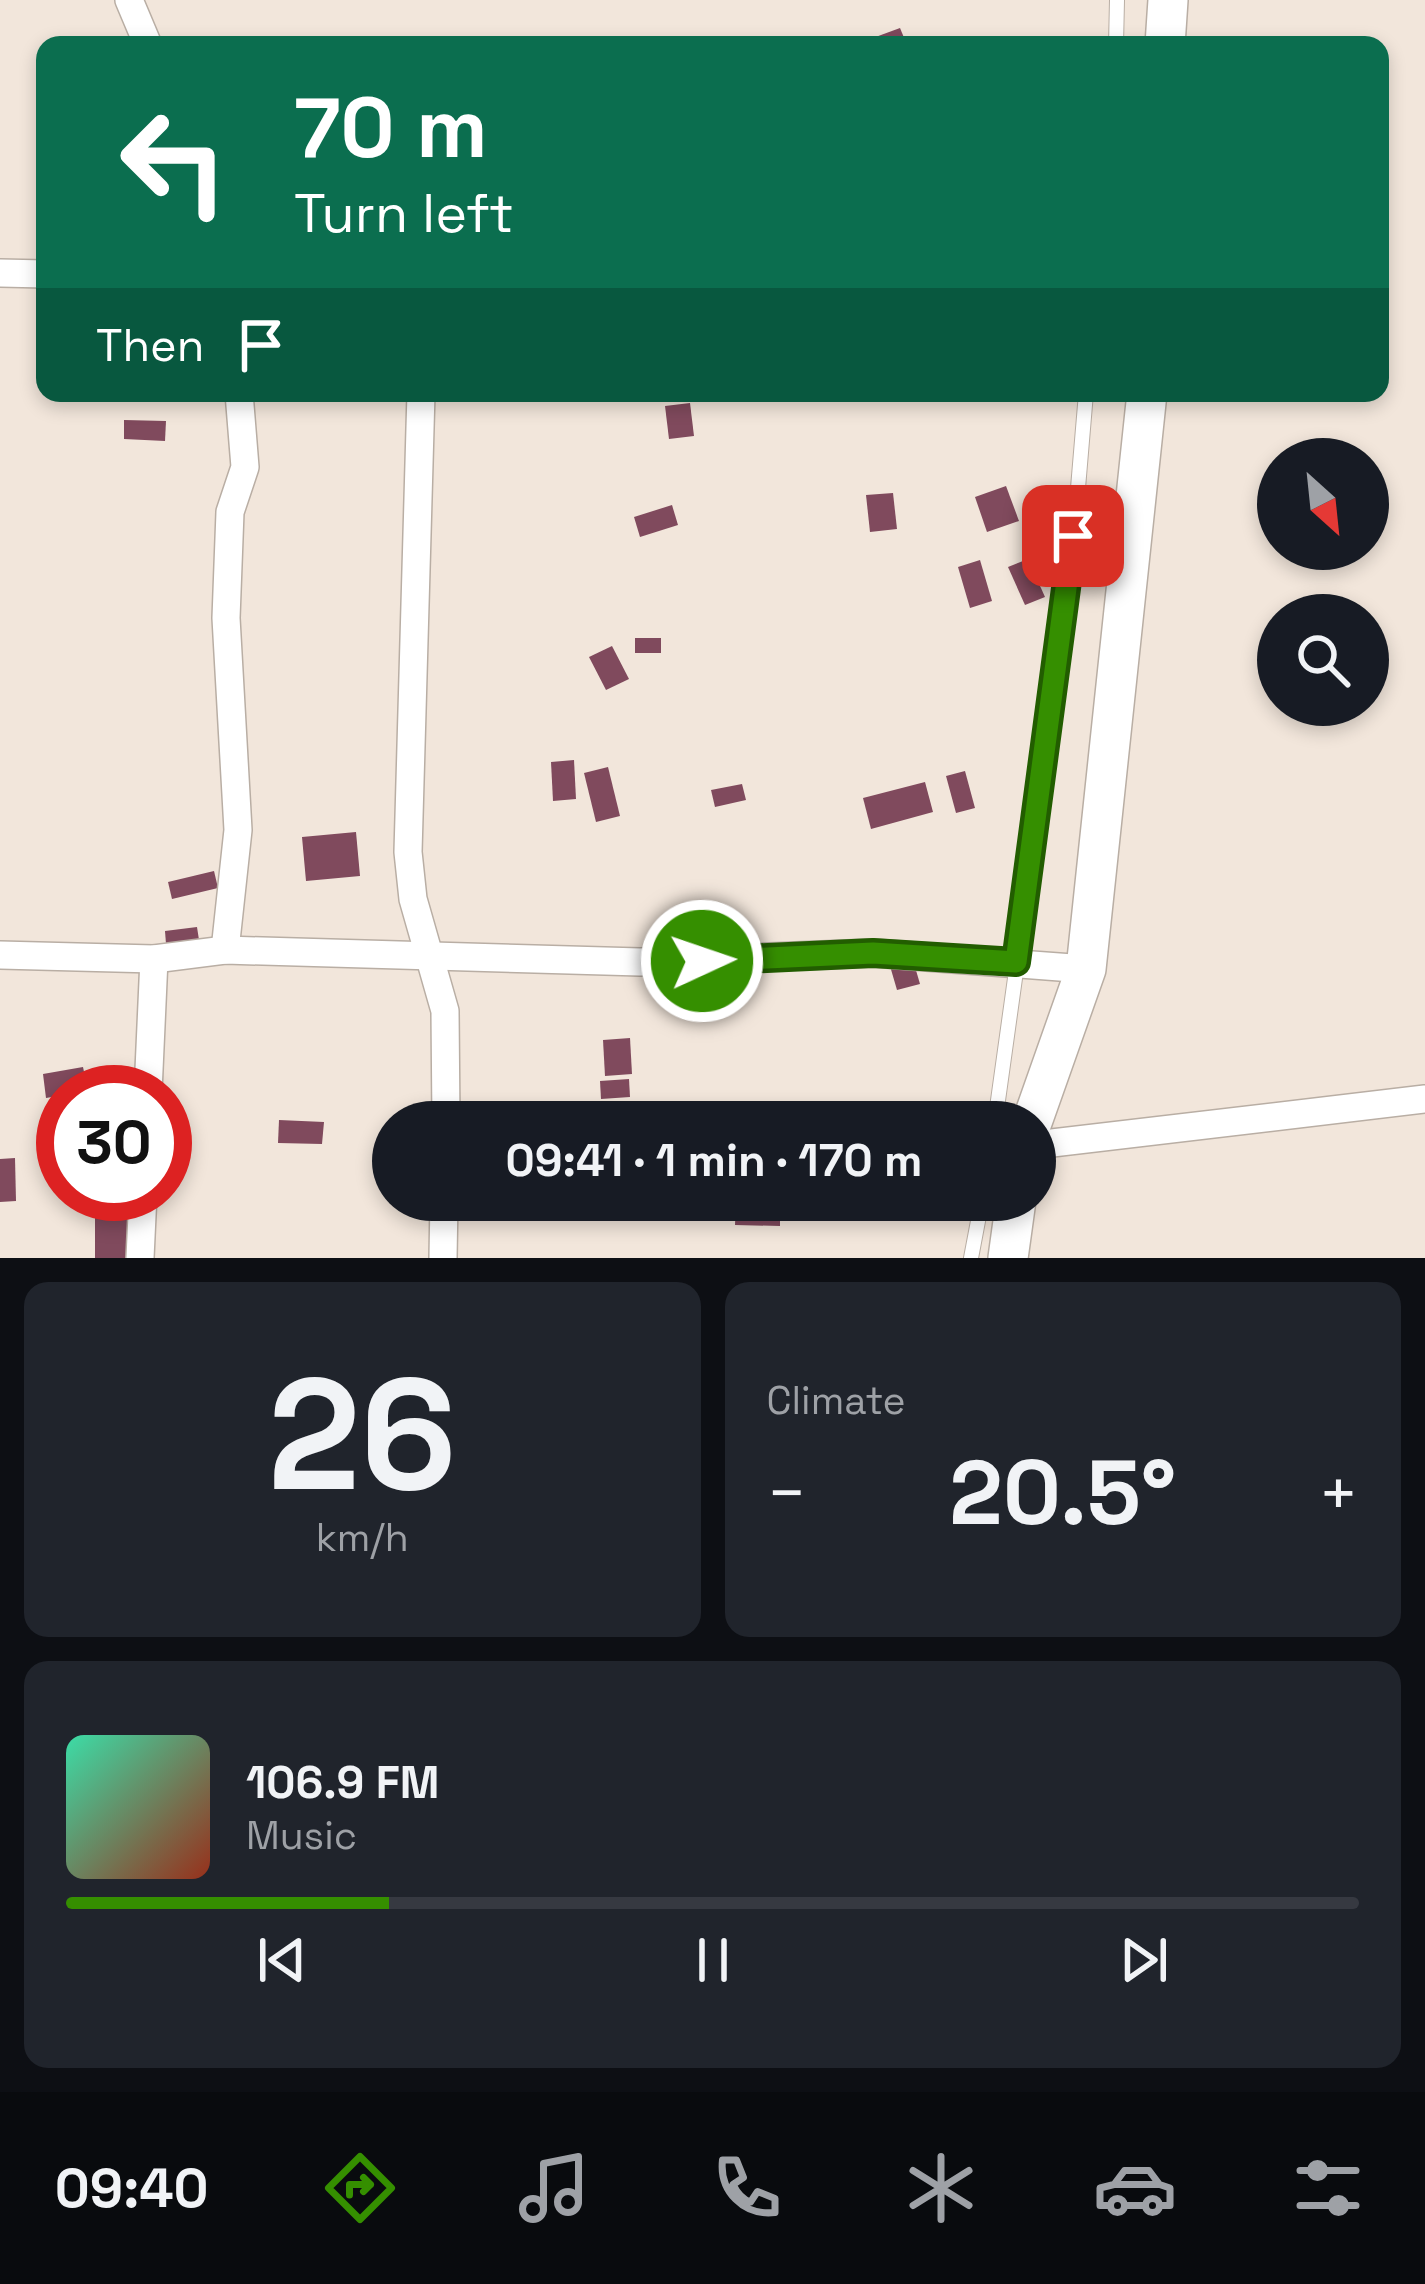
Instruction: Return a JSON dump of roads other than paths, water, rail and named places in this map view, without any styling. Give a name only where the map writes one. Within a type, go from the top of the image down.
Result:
[{"type":"main road","points":[[1166,36],[1168,0]]},
{"type":"main road","points":[[1039,1101],[1086,969],[1146,402]]},
{"type":"main road","points":[[1008,1258],[1013,1221]]},
{"type":"street","points":[[129,0],[144,36]]},
{"type":"street","points":[[0,273],[36,274]]},
{"type":"street","points":[[225,950],[238,830],[226,618],[230,512],[245,467],[240,402]]},
{"type":"street","points":[[421,402],[408,829],[413,899],[447,1027],[446,1101]]},
{"type":"street","points":[[0,955],[154,959],[225,950],[640,962],[873,953],[1086,969]]},
{"type":"street","points":[[149,1065],[154,959]]},
{"type":"street","points":[[1056,1143],[1425,1099]]},
{"type":"street","points":[[140,1258],[142,1221]]},
{"type":"street","points":[[443,1258],[444,1221]]},
{"type":"lane","points":[[1116,36],[1117,0]]},
{"type":"lane","points":[[998,1101],[1067,606],[1085,402]]},
{"type":"lane","points":[[971,1258],[978,1221]]}]
